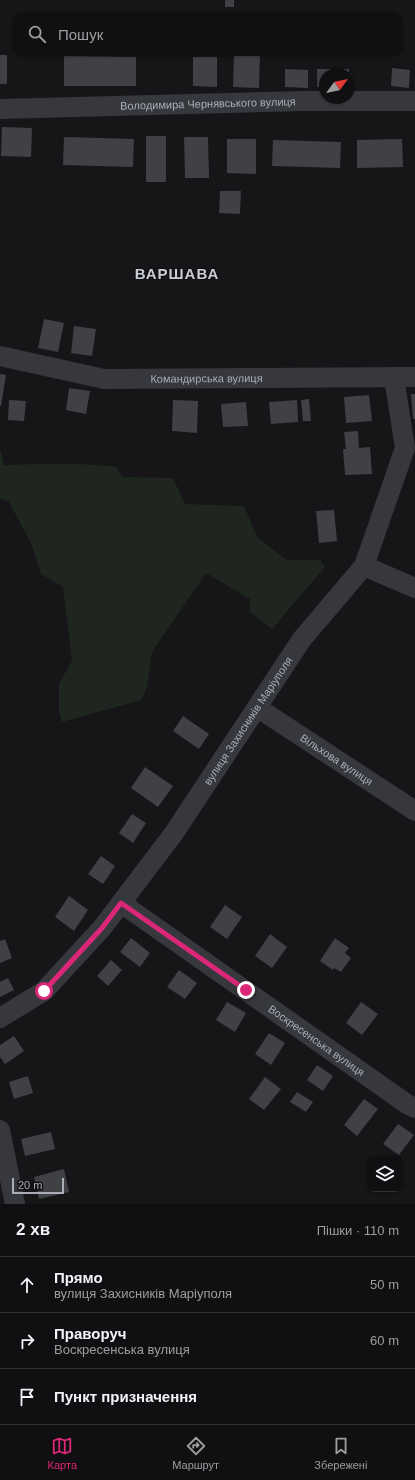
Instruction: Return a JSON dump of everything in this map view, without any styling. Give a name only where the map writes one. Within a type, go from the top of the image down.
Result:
[{"type":"street","name":"Володимира Чернявського вулиця","points":[[0,108],[305,101],[415,101]]},
{"type":"street","name":"Командирська вулиця","points":[[0,356],[104,379],[415,378]]},
{"type":"street","name":"вулиця Захисників Маріуполя","points":[[0,1018],[44,991],[102,928],[174,834],[302,639],[364,566],[405,448],[394,377]]},
{"type":"street","points":[[364,566],[415,588]]},
{"type":"street","name":"Вільхова вулиця","points":[[258,708],[415,811]]},
{"type":"street","name":"Воскресенська вулиця","points":[[121,903],[407,1104],[415,1108]]},
{"type":"street","points":[[0,1130],[15,1204]]},
{"type":"shaded area","points":[[0,449],[4,465],[103,465],[117,467],[122,477],[173,478],[185,504],[244,506],[257,537],[287,560],[320,560],[325,567],[272,629],[250,612],[250,599],[206,573],[152,652],[147,686],[142,700],[62,722],[59,711],[59,684],[72,660],[63,587],[41,574],[31,543],[9,502],[0,498]]},
{"type":"building","points":[[225,0],[234,0],[234,7],[225,7]]},
{"type":"building","points":[[0,55],[7,55],[7,84],[0,84]]},
{"type":"building","points":[[64,56],[136,57],[136,86],[64,86]]},
{"type":"building","points":[[234,56],[260,56],[259,88],[233,87]]},
{"type":"building","points":[[193,57],[217,57],[217,87],[193,86]]},
{"type":"building","points":[[392,68],[410,70],[409,88],[391,86]]},
{"type":"building","points":[[285,69],[308,70],[308,88],[285,87]]},
{"type":"building","points":[[317,69],[319,69],[319,87],[317,87]]},
{"type":"building","points":[[2,127],[32,128],[31,157],[1,156]]},
{"type":"building","points":[[146,136],[166,136],[166,182],[146,182]]},
{"type":"building","points":[[64,137],[134,139],[133,167],[63,165]]},
{"type":"building","points":[[184,137],[208,137],[209,178],[185,178]]},
{"type":"building","points":[[227,139],[256,139],[256,174],[227,173]]},
{"type":"building","points":[[402,139],[403,167],[357,168],[357,140]]},
{"type":"building","points":[[273,140],[341,142],[340,168],[272,166]]},
{"type":"building","points":[[220,191],[241,191],[240,214],[219,213]]},
{"type":"building","points":[[44,319],[64,323],[58,352],[38,348]]},
{"type":"building","points":[[74,326],[96,329],[92,356],[71,353]]},
{"type":"building","points":[[0,374],[6,375],[1,406],[0,406]]},
{"type":"building","points":[[69,388],[90,391],[86,414],[66,410]]},
{"type":"building","points":[[411,394],[415,394],[415,419],[413,419]]},
{"type":"building","points":[[369,395],[372,421],[346,423],[344,397]]},
{"type":"building","points":[[309,399],[311,421],[303,421],[301,400]]},
{"type":"building","points":[[9,400],[26,401],[24,421],[8,420]]},
{"type":"building","points":[[173,400],[198,401],[197,433],[172,431]]},
{"type":"building","points":[[297,400],[298,422],[271,424],[269,402]]},
{"type":"building","points":[[246,402],[248,426],[223,427],[221,404]]},
{"type":"building","points":[[358,431],[359,448],[370,447],[372,474],[345,475],[343,449],[346,449],[344,432]]},
{"type":"building","points":[[334,510],[337,541],[319,543],[316,511]]},
{"type":"building","points":[[183,716],[209,734],[199,749],[173,731]]},
{"type":"building","points":[[145,767],[173,786],[158,807],[131,788]]},
{"type":"building","points":[[132,814],[146,823],[133,843],[119,833]]},
{"type":"building","points":[[101,856],[115,866],[103,884],[88,874]]},
{"type":"building","points":[[69,896],[88,910],[74,931],[55,917]]},
{"type":"building","points":[[225,905],[242,917],[227,939],[210,927]]},
{"type":"building","points":[[270,934],[287,947],[272,968],[255,956]]},
{"type":"building","points":[[131,938],[150,953],[140,967],[120,952]]},
{"type":"building","points":[[335,938],[349,948],[345,953],[351,958],[341,972],[334,968],[333,970],[320,961]]},
{"type":"building","points":[[5,939],[12,958],[0,963],[0,941]]},
{"type":"building","points":[[111,960],[122,970],[108,986],[97,976]]},
{"type":"building","points":[[179,970],[197,983],[185,999],[167,987]]},
{"type":"building","points":[[8,978],[14,990],[0,997],[0,982]]},
{"type":"building","points":[[227,1002],[246,1013],[235,1032],[216,1020]]},
{"type":"building","points":[[361,1002],[378,1014],[362,1035],[346,1023]]},
{"type":"building","points":[[269,1033],[285,1043],[271,1065],[255,1054]]},
{"type":"building","points":[[14,1036],[24,1051],[5,1064],[0,1057],[0,1045]]},
{"type":"building","points":[[317,1065],[333,1076],[323,1091],[307,1080]]},
{"type":"building","points":[[28,1076],[33,1093],[14,1099],[9,1082]]},
{"type":"building","points":[[265,1077],[281,1089],[264,1110],[249,1099]]},
{"type":"building","points":[[297,1092],[313,1102],[306,1112],[290,1102]]},
{"type":"building","points":[[364,1099],[378,1109],[357,1136],[344,1125]]},
{"type":"building","points":[[398,1124],[414,1135],[399,1155],[383,1144]]},
{"type":"building","points":[[51,1132],[55,1149],[25,1156],[21,1139]]},
{"type":"building","points":[[64,1169],[69,1192],[39,1199],[34,1177]]},
{"type":"district","name":"ВАРШАВА","points":[[177,273]]},
{"type":"route","points":[[44,991],[102,928],[121,903],[246,990]]}]
